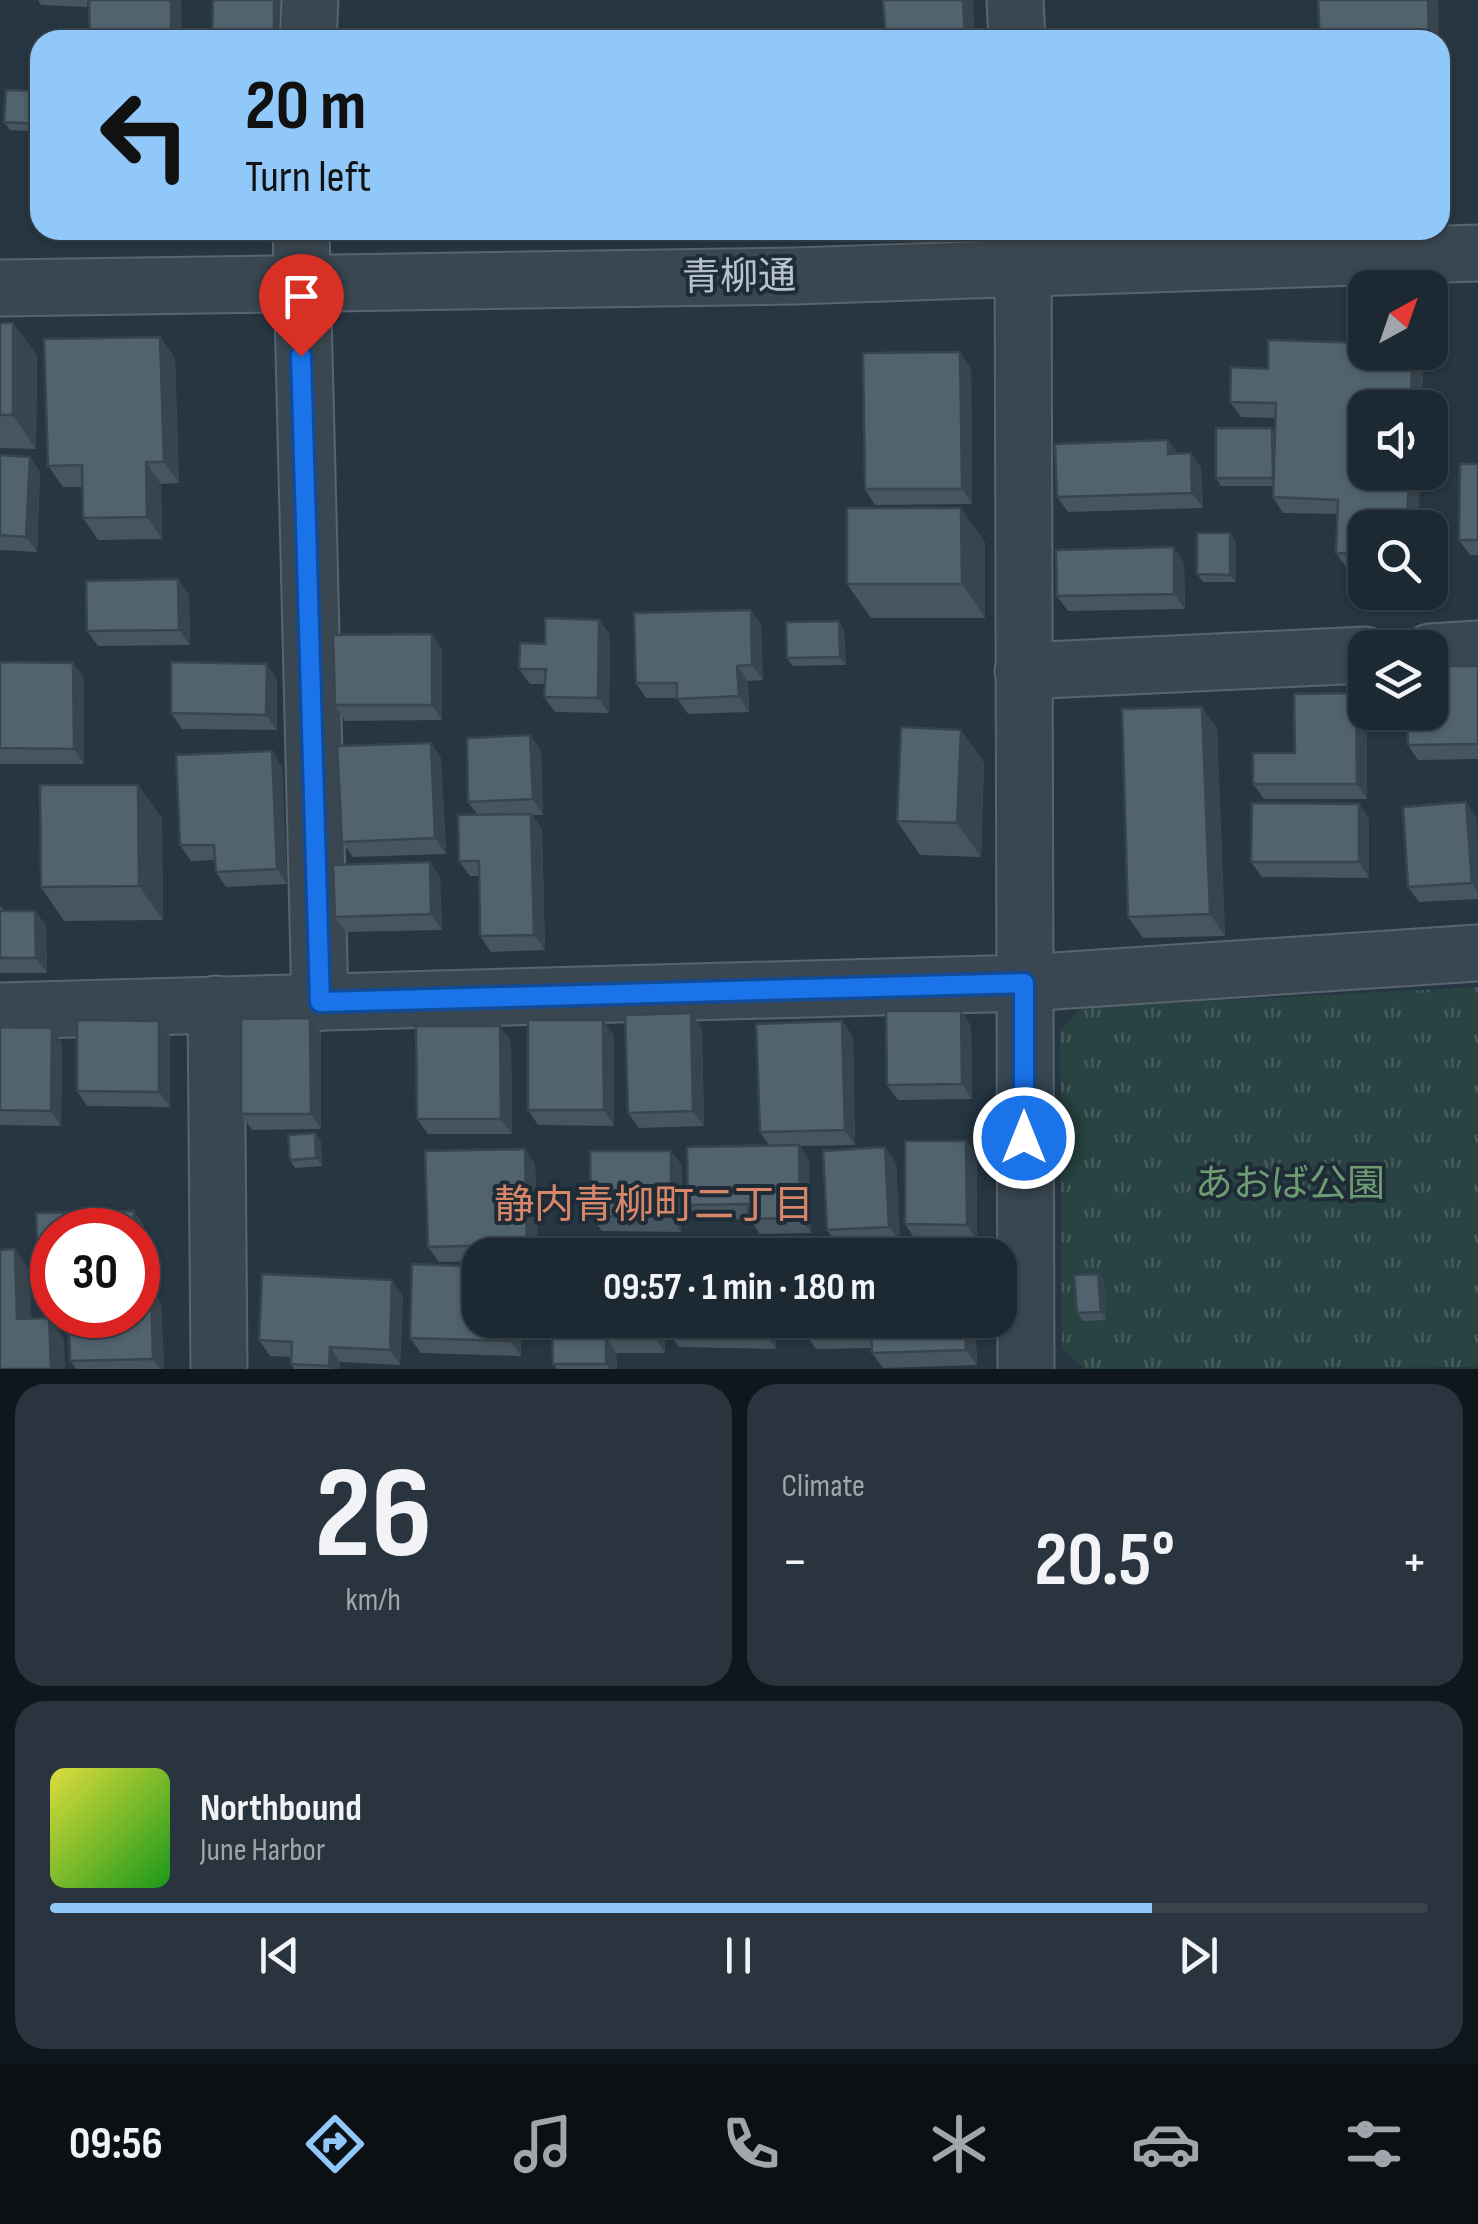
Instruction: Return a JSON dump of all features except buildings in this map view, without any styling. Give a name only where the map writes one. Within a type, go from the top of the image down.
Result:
[{"type":"street","points":[[308,30],[310,0]]},
{"type":"street","points":[[1015,0],[1016,30]]},
{"type":"street","points":[[1023,248],[1026,1369]]},
{"type":"street","name":"青柳通","points":[[0,288],[300,255],[759,276],[1023,248],[1478,253]]},
{"type":"street","points":[[300,255],[320,1002]]},
{"type":"street","points":[[1448,651],[1478,650]]},
{"type":"street","points":[[1023,671],[1348,656]]},
{"type":"street","points":[[0,1011],[1024,983],[1478,953]]},
{"type":"street","points":[[216,1004],[219,1369]]},
{"type":"green space","name":"あおば公園","points":[[1478,987],[1478,1367],[1084,1369],[1062,1348],[1060,1031],[1080,1008]]},
{"type":"district","name":"静内青柳町二丁目","points":[[654,1204]]},
{"type":"route","points":[[301,356],[320,1002],[1024,983],[1024,1138]]}]
